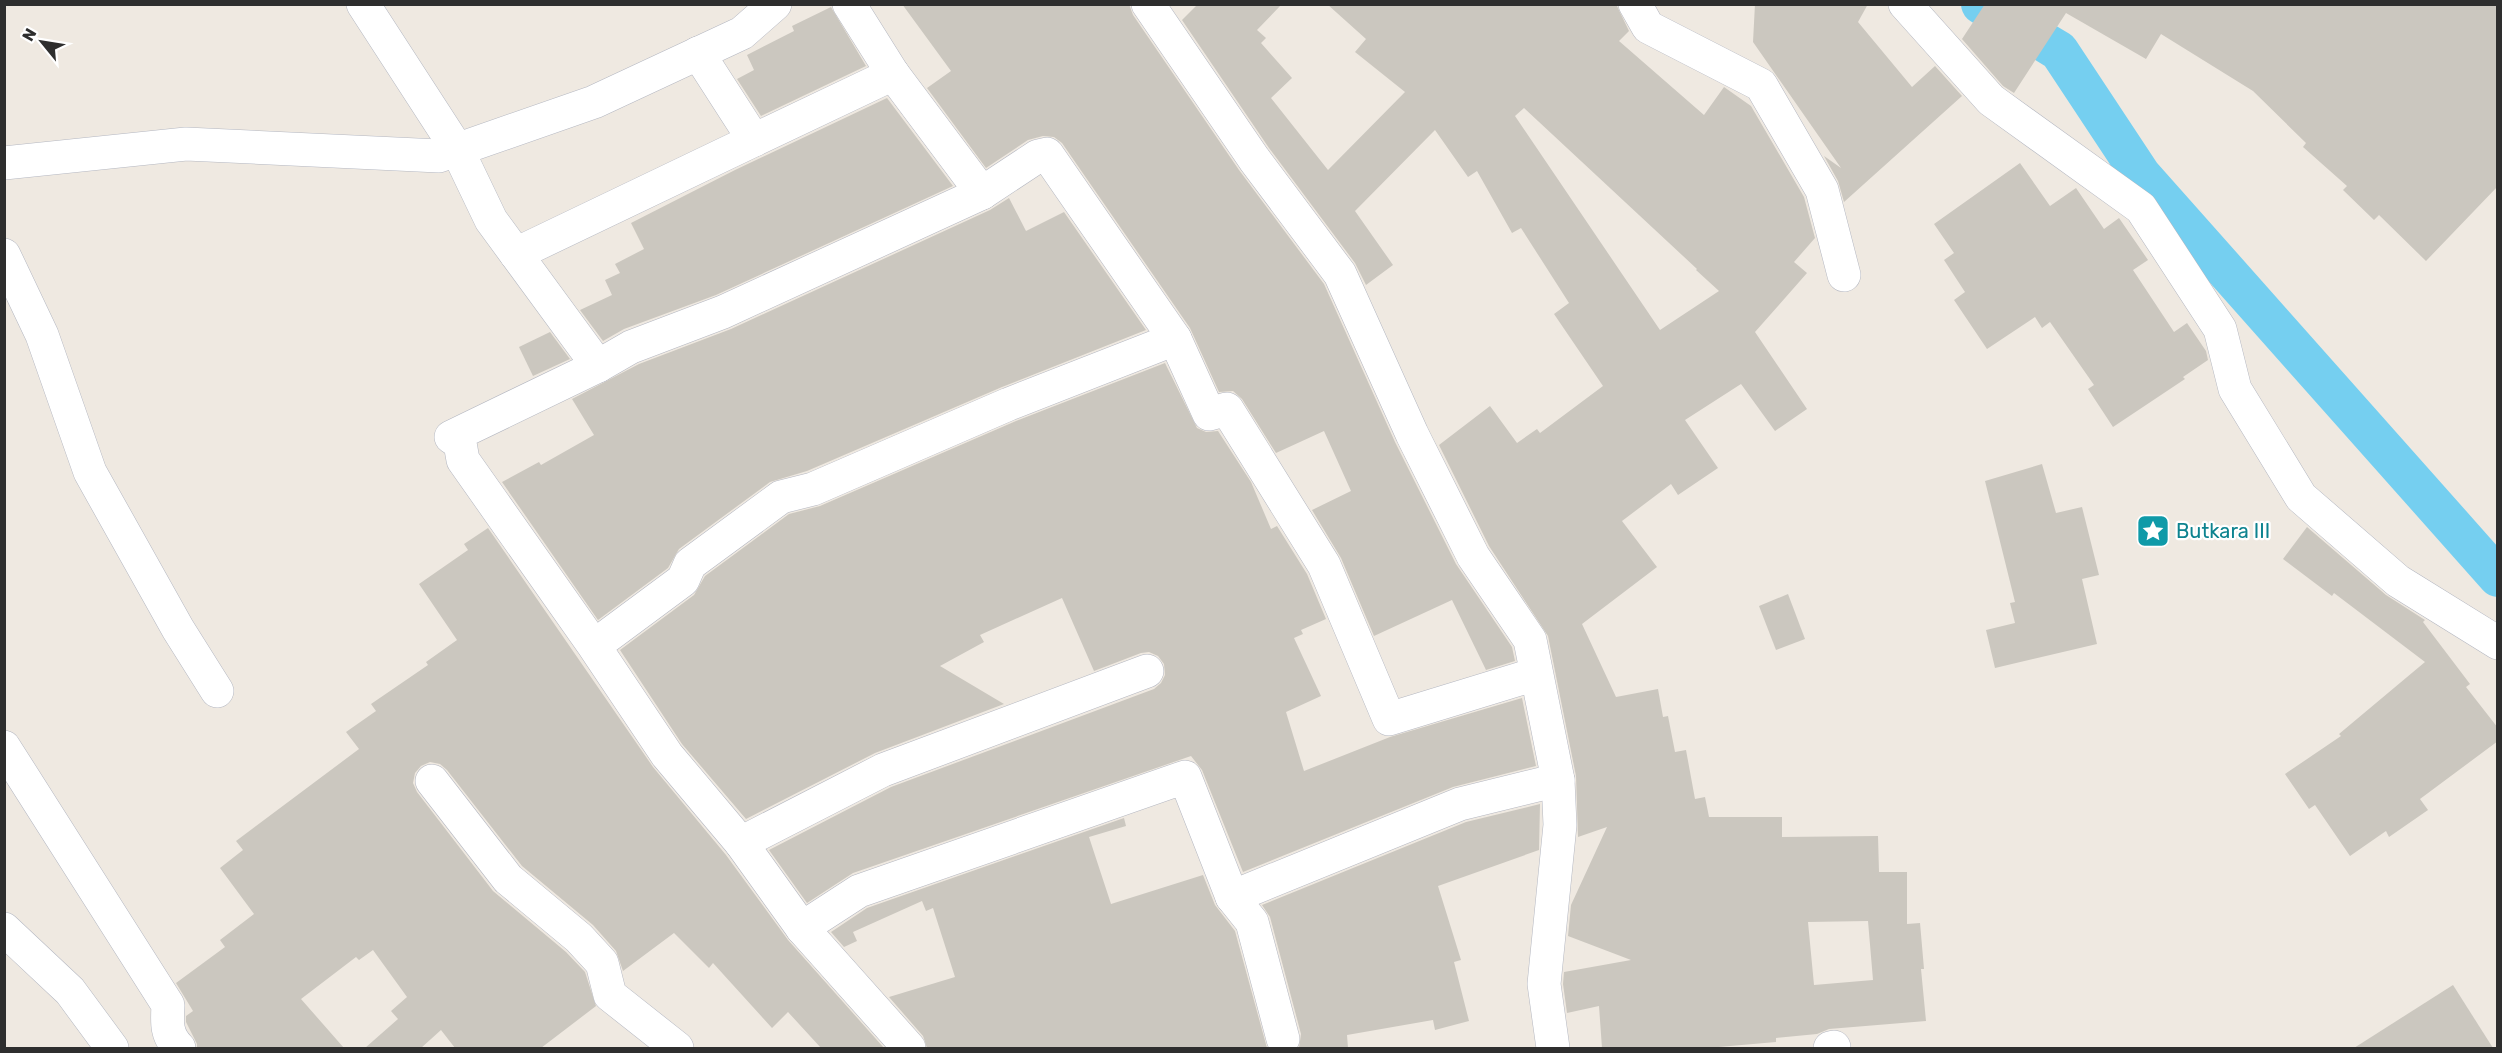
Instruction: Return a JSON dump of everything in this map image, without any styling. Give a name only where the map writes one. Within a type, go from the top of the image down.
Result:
[{"type":"street","points":[[363,4],[458,149],[491,220],[598,366]]},
{"type":"street","points":[[4,163],[186,144],[439,156],[594,102],[742,33],[775,4]]},
{"type":"street","points":[[849,4],[893,74],[982,193]]},
{"type":"street","points":[[1148,4],[1254,159],[1340,274],[1412,434],[1473,556],[1530,640],[1558,780],[1560,825],[1544,984],[1553,1048]]},
{"type":"street","points":[[1635,4],[1648,27],[1761,85],[1822,190],[1844,275]]},
{"type":"street","points":[[1905,4],[1991,100],[2141,208],[2220,329],[2235,389],[2301,497],[2398,581],[2498,643]]},
{"type":"street","points":[[698,53],[754,140]]},
{"type":"street","points":[[516,254],[893,74]]},
{"type":"street","points":[[909,1048],[802,928],[741,843],[666,755],[594,646],[463,460],[460,443],[451,437],[598,366],[631,347],[723,312],[982,193],[1038,156],[1047,154],[1176,339],[1209,414],[1227,409],[1324,565],[1389,719],[1536,674]]},
{"type":"street","points":[[4,255],[42,335],[90,472],[178,629],[217,691]]},
{"type":"street","points":[[594,646],[683,580],[690,564],[781,497],[813,489],[1009,404],[1176,339]]},
{"type":"street","points":[[741,843],[883,770],[1147,672]]},
{"type":"street","points":[[4,747],[168,1005],[167,1028],[172,1041],[179,1048]]},
{"type":"street","points":[[802,928],[859,891],[1185,777],[1232,897],[1252,922],[1283,1039]]},
{"type":"street","points":[[1232,897],[1460,804],[1558,780]]},
{"type":"street","points":[[432,781],[508,879],[579,938],[602,963],[610,995],[676,1048]]},
{"type":"street","points":[[4,929],[70,991],[112,1048]]},
{"type":"building","points":[[902,4],[1129,4],[1133,15],[1239,170],[1324,284],[1395,442],[1456,564],[1512,647],[1515,661],[1486,670],[1452,600],[1374,636],[1341,558],[1312,510],[1351,491],[1324,431],[1276,453],[1242,399],[1233,391],[1219,392],[1190,328],[1062,143],[1054,137],[1043,136],[1028,140],[986,168],[927,88],[951,71]]},
{"type":"building","points":[[1198,4],[1282,4],[1257,30],[1266,38],[1261,43],[1292,78],[1271,98],[1328,170],[1405,92],[1355,52],[1366,39],[1327,4],[1616,4],[1629,31],[1619,41],[1704,115],[1724,87],[1751,106],[1804,197],[1815,238],[1794,262],[1807,273],[1755,332],[1807,409],[1775,431],[1741,384],[1685,420],[1718,468],[1678,495],[1671,484],[1622,521],[1657,567],[1582,624],[1616,697],[1658,689],[1663,717],[1668,716],[1675,752],[1686,750],[1695,799],[1705,797],[1709,817],[1782,817],[1782,837],[1878,836],[1879,872],[1907,872],[1907,924],[1920,923],[1924,969],[1921,969],[1926,1021],[1829,1029],[1817,1034],[1776,1038],[1776,1042],[1707,1048],[1602,1048],[1599,1006],[1567,1013],[1563,984],[1564,972],[1631,960],[1568,936],[1571,905],[1607,827],[1578,837],[1576,776],[1548,636],[1489,546],[1439,445],[1490,406],[1517,443],[1537,429],[1540,433],[1603,386],[1554,314],[1569,303],[1521,228],[1512,233],[1477,171],[1468,177],[1435,130],[1355,211],[1393,265],[1366,285],[1355,263],[1269,148],[1182,20]],"holes":[[[1524,108],[1697,269],[1719,291],[1660,330],[1515,116]],[[1868,921],[1873,980],[1814,985],[1808,922]]]},
{"type":"building","points":[[1755,4],[1868,4],[1858,22],[1912,87],[1935,66],[1962,96],[1844,202],[1838,181],[1824,156],[1841,168],[1753,42]]},
{"type":"building","points":[[1985,4],[2498,4],[2498,186],[2426,261],[2379,215],[2374,220],[2343,190],[2347,186],[2303,147],[2306,143],[2253,91],[2161,34],[2146,59],[2066,13],[2014,93],[2003,86],[1962,39]]},
{"type":"building","points":[[831,7],[866,66],[761,116],[737,79],[754,70],[747,55],[794,31],[792,26]]},
{"type":"building","points":[[887,98],[953,186],[716,295],[624,329],[603,341],[580,310],[612,295],[605,280],[620,273],[615,264],[644,249],[631,223],[735,170]]},
{"type":"building","points":[[2020,163],[2050,206],[2076,188],[2104,229],[2119,218],[2148,260],[2133,270],[2174,332],[2187,323],[2206,351],[2208,360],[2183,377],[2185,379],[2113,427],[2088,389],[2094,385],[2050,322],[2042,328],[2035,317],[1987,349],[1954,300],[1965,292],[1944,260],[1954,253],[1934,224]]},
{"type":"building","points":[[1009,198],[1026,231],[1064,212],[1146,330],[1002,387],[807,471],[770,482],[679,549],[668,568],[598,620],[502,482],[539,462],[541,465],[594,435],[572,399],[639,364],[731,329],[990,210]]},
{"type":"building","points":[[550,332],[570,359],[533,376],[519,347]]},
{"type":"building","points":[[1165,363],[1197,428],[1206,432],[1218,431],[1251,482],[1271,529],[1277,526],[1307,574],[1326,619],[1301,630],[1303,634],[1294,638],[1321,696],[1286,712],[1304,771],[1390,737],[1522,698],[1536,766],[1453,787],[1243,872],[1202,770],[1191,756],[853,873],[807,903],[769,850],[891,787],[1154,689],[1165,675],[1164,664],[1158,656],[1149,652],[1094,671],[1062,598],[980,635],[984,642],[940,666],[1004,704],[875,753],[746,819],[682,744],[620,650],[694,595],[705,576],[789,514],[820,506],[1016,421]]},
{"type":"building","points":[[2042,464],[2056,513],[2082,507],[2099,575],[2082,579],[2097,644],[1995,668],[1986,630],[2015,623],[2010,603],[2015,602],[1985,481]]},
{"type":"building","points":[[2307,527],[2386,595],[2425,620],[2423,622],[2470,684],[2466,687],[2498,728],[2498,741],[2420,799],[2428,810],[2389,837],[2386,831],[2350,856],[2315,805],[2309,809],[2285,774],[2341,736],[2339,734],[2425,662],[2334,593],[2332,596],[2283,559]]},
{"type":"building","points":[[488,528],[653,767],[726,855],[788,940],[884,1048],[821,1048],[788,1012],[772,1028],[713,963],[709,968],[674,933],[623,971],[616,951],[593,925],[522,866],[447,770],[440,764],[430,762],[421,766],[415,773],[413,783],[417,792],[493,891],[566,952],[585,972],[596,1006],[541,1048],[455,1048],[441,1030],[421,1048],[365,1048],[398,1019],[391,1011],[407,997],[373,950],[359,960],[356,957],[301,999],[344,1048],[197,1048],[186,1022],[186,1016],[193,1011],[176,983],[225,947],[220,940],[254,914],[220,868],[243,850],[236,841],[359,749],[346,732],[376,711],[371,704],[428,665],[426,662],[457,640],[419,584],[468,550],[464,544]]},
{"type":"building","points":[[1788,594],[1805,639],[1776,650],[1759,606]]},
{"type":"building","points":[[1540,804],[1539,850],[1438,886],[1461,960],[1454,962],[1469,1021],[1435,1030],[1433,1020],[1347,1035],[1348,1048],[1299,1048],[1301,1034],[1270,917],[1262,905],[1466,822]]},
{"type":"building","points":[[1124,818],[1126,826],[1089,837],[1111,904],[1203,875],[1215,905],[1235,931],[1267,1048],[927,1048],[923,1036],[889,997],[955,977],[933,908],[926,911],[922,901],[853,932],[857,941],[844,947],[831,932],[867,908]]},
{"type":"building","points":[[2453,985],[2493,1048],[2354,1048]]},
{"type":"waterway","points":[[1981,4],[2059,51],[2141,175],[2498,577]]},
{"type":"place","name":"Butkara III","points":[[2153,531]]}]
